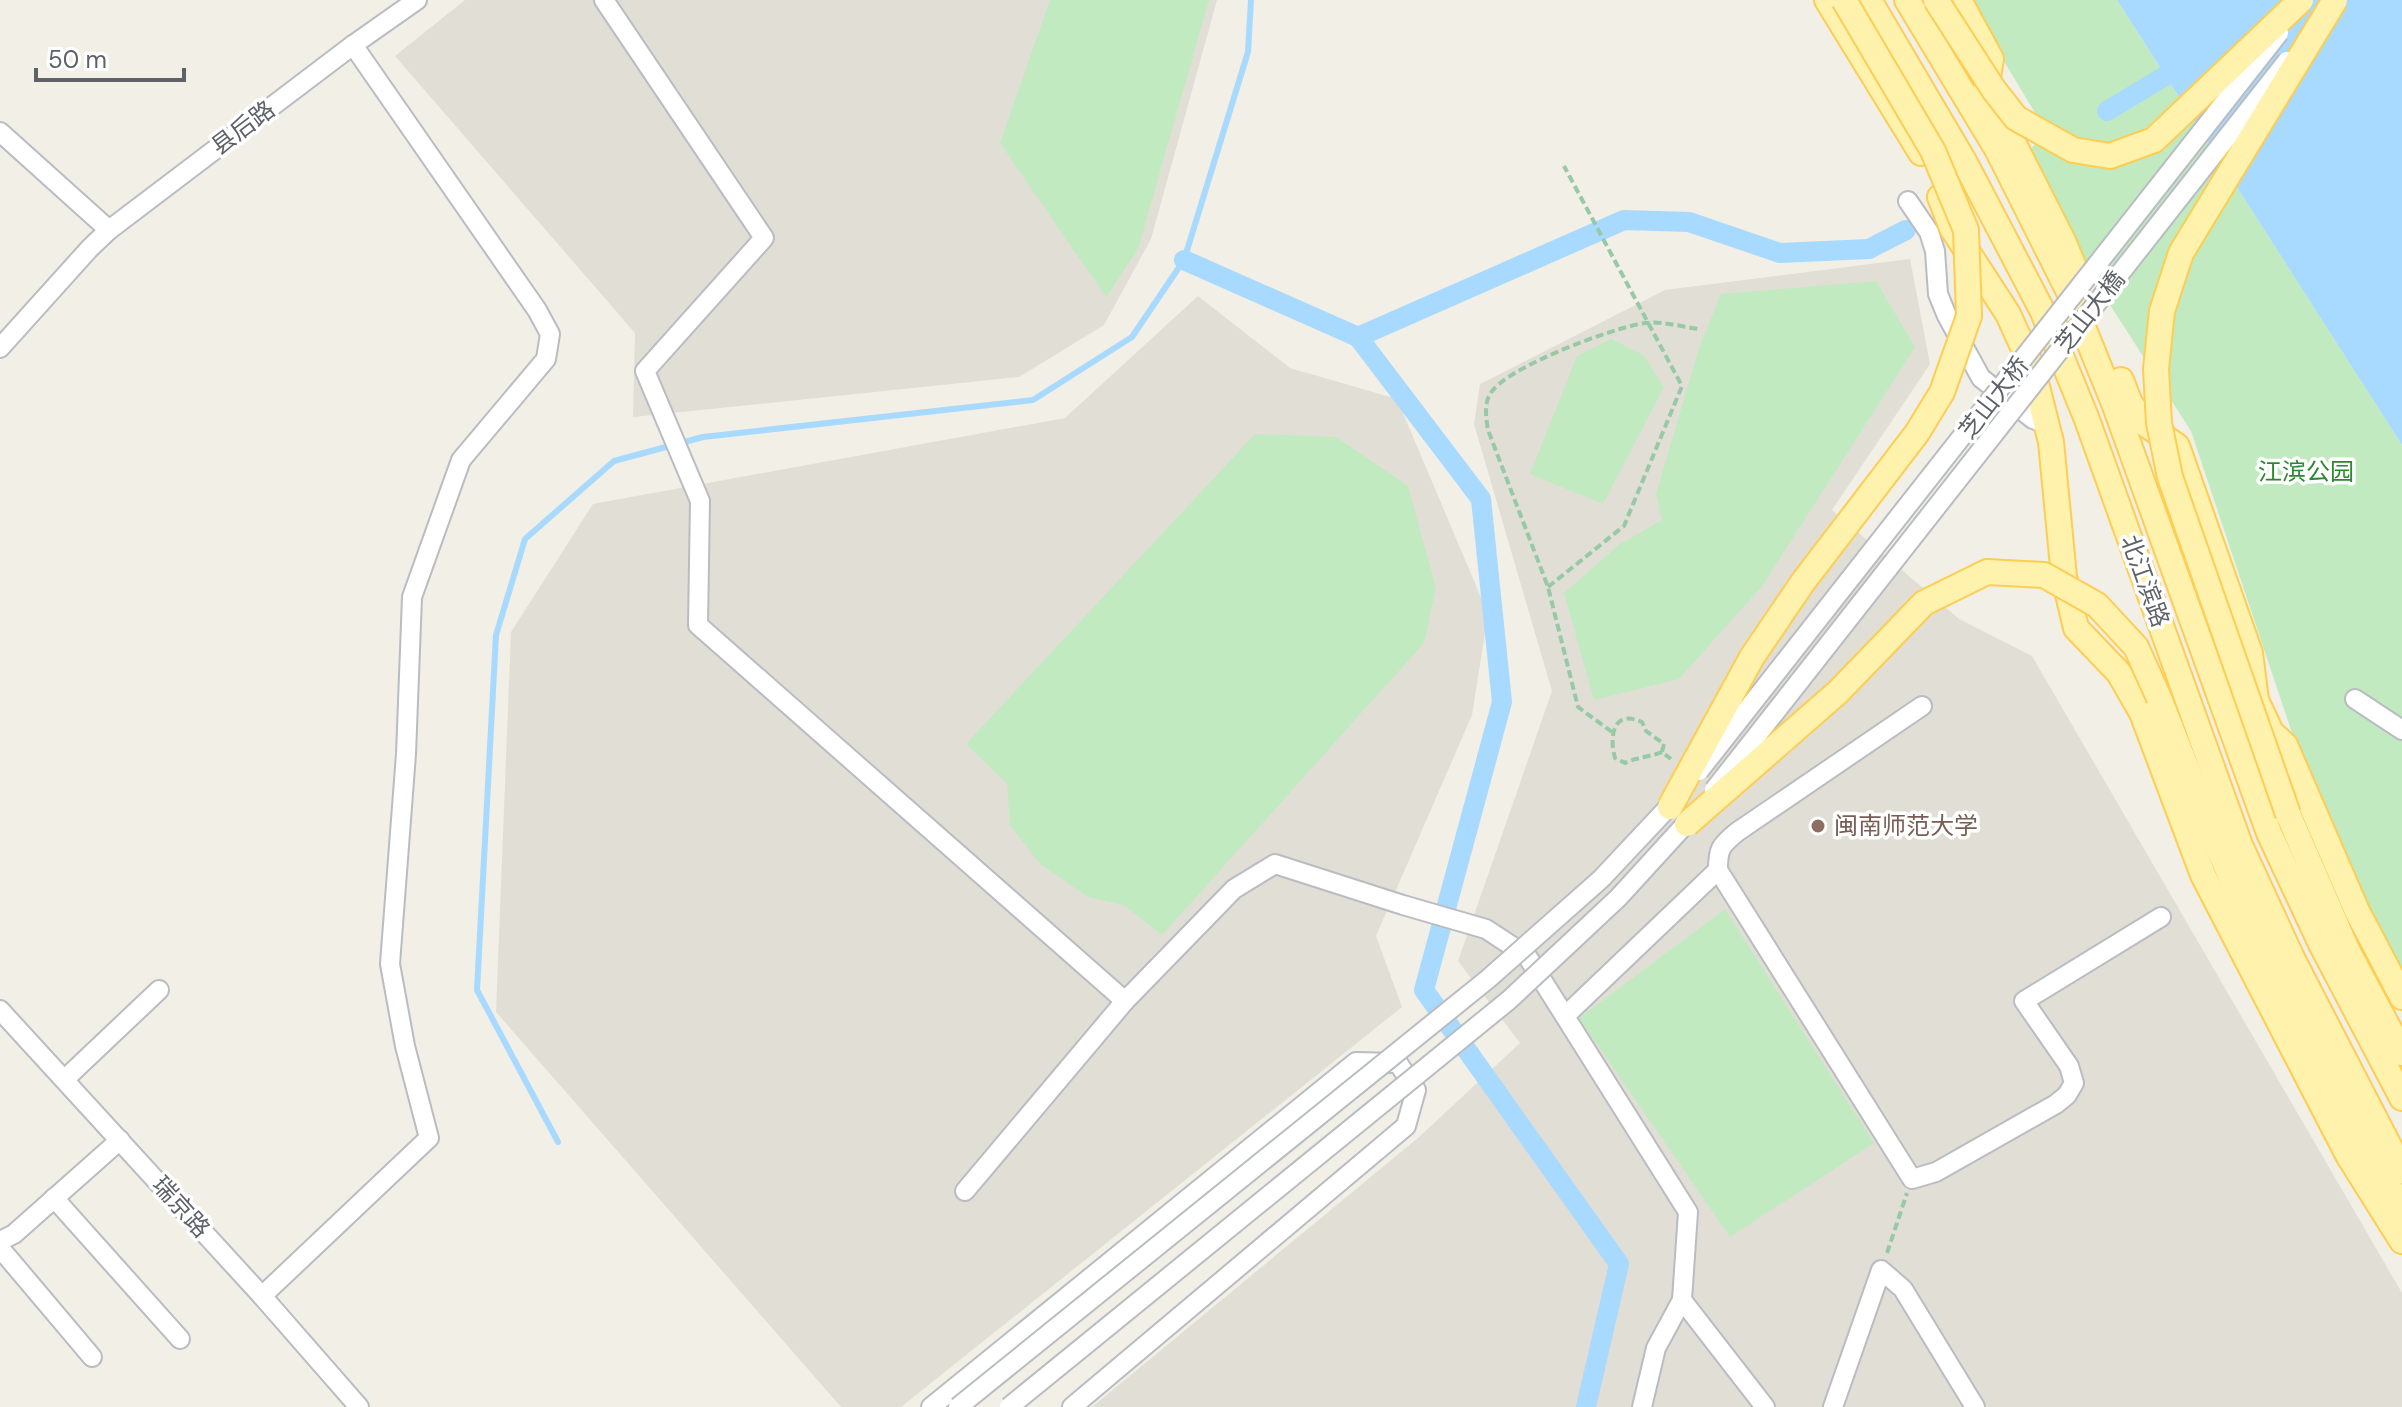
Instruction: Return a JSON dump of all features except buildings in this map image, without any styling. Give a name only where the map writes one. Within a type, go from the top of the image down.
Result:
[{"type":"main road","points":[[1827,0],[1929,167],[1952,228],[2008,314],[2032,367],[2051,442],[2064,577],[2076,628],[2119,673],[2142,713],[2203,875],[2348,1155],[2402,1241]]},
{"type":"main road","points":[[1678,815],[1752,657],[1803,582],[1917,433],[1942,392],[1969,316],[1966,230],[1933,151],[1844,0]]},
{"type":"main road","name":"北江滨路","points":[[1869,0],[1964,161],[2043,312],[2086,417],[2240,845],[2292,958],[2402,1171]]},
{"type":"main road","name":"北江滨路","points":[[1907,0],[1997,149],[2068,290],[2115,406],[2269,833],[2321,944],[2402,1098]]},
{"type":"main road","points":[[1936,0],[1994,90],[2016,118],[2073,150],[2110,156],[2154,140],[2303,0]]},
{"type":"main road","points":[[1959,0],[1991,59],[1986,89],[2063,241],[2130,403],[2144,423],[2177,446],[2250,653],[2256,700],[2271,732],[2285,745],[2357,911],[2402,997]]},
{"type":"main road","points":[[2335,0],[2181,253],[2162,311],[2156,369],[2159,423],[2170,477],[2288,814],[2348,952],[2402,1053]]},
{"type":"main road","points":[[1678,815],[1838,692],[1924,603],[1987,572],[2044,575],[2097,605],[2136,647],[2255,933],[2402,1211]]},
{"type":"street","name":"县后路","points":[[0,348],[109,230],[417,0]]},
{"type":"street","points":[[604,0],[764,238],[645,371],[700,501],[698,625],[1125,1001]]},
{"type":"street","name":"芝山大桥","points":[[1678,815],[1830,607],[2303,0]]},
{"type":"street","name":"芝山大橋","points":[[1678,815],[1846,624],[2335,0]]},
{"type":"street","points":[[262,1296],[429,1138],[405,1046],[390,964],[406,754],[412,597],[461,460],[546,359],[550,334],[537,310],[353,45]]},
{"type":"street","points":[[0,132],[109,230]]},
{"type":"street","points":[[1908,201],[1929,232],[1935,251],[1938,294],[1947,316],[1981,378],[2033,419],[2047,424]]},
{"type":"street","points":[[2355,699],[2402,730]]},
{"type":"street","points":[[1922,706],[1723,843],[1718,852],[1718,870],[1912,1179],[1936,1172],[2067,1095],[2074,1083],[2069,1066],[2024,1001],[2161,917]]},
{"type":"street","points":[[958,1407],[1488,979],[1678,815]]},
{"type":"street","points":[[1009,1407],[1509,1000],[1618,898],[1678,815]]},
{"type":"street","points":[[965,1191],[1125,1001],[1234,889],[1275,864],[1486,929],[1527,956],[1688,1212],[1682,1300],[1656,1348],[1642,1407]]},
{"type":"street","points":[[1565,1016],[1718,870]]},
{"type":"street","points":[[65,1079],[159,990]]},
{"type":"street","name":"瑞京路","points":[[0,1010],[262,1296],[359,1407]]},
{"type":"street","points":[[931,1407],[1356,1062],[1398,1063],[1416,1090],[1406,1126],[1072,1407]]},
{"type":"street","points":[[0,1241],[14,1234],[120,1140]]},
{"type":"street","points":[[54,1198],[180,1339]]},
{"type":"street","points":[[0,1248],[92,1357]]},
{"type":"street","points":[[1833,1407],[1881,1270],[1903,1289],[1975,1407]]},
{"type":"street","points":[[1682,1300],[1765,1407]]},
{"type":"path","points":[[1548,587],[1624,526],[1682,386],[1564,166]]},
{"type":"path","points":[[1612,732],[1578,707],[1548,587],[1488,430],[1485,414],[1488,395],[1499,383],[1554,353],[1594,336],[1648,322],[1700,329]]},
{"type":"path","points":[[1633,718],[1642,722],[1646,731],[1664,744],[1662,752],[1625,763],[1615,758],[1612,732],[1619,722],[1633,718]]},
{"type":"path","points":[[1881,1270],[1912,1179]]},
{"type":"shaded area","points":[[465,0],[1217,0],[1151,239],[1104,325],[1019,377],[633,417],[635,333],[395,56]]},
{"type":"shaded area","name":"闽南师范大学","points":[[1910,259],[1930,364],[1832,510],[1959,619],[2032,656],[2402,1293],[2402,1407],[1092,1407],[1418,1138],[1520,1043],[1458,961],[1552,691],[1474,424],[1480,384],[1665,290]]},
{"type":"shaded area","points":[[1198,296],[1290,368],[1397,399],[1488,614],[1472,715],[1376,936],[1402,1007],[901,1407],[841,1407],[496,1012],[511,632],[593,504],[1065,418]]},
{"type":"green space","points":[[1050,0],[1209,0],[1138,249],[1106,297],[1000,143]]},
{"type":"green space","name":"江滨公园","points":[[1967,0],[2117,0],[2402,445],[2402,977],[2362,898],[2294,739],[2191,431],[2019,163],[2046,131]]},
{"type":"green space","points":[[1876,281],[1915,347],[1762,586],[1679,679],[1594,700],[1564,593],[1620,544],[1662,520],[1656,494],[1699,348],[1721,294]]},
{"type":"green space","points":[[1611,339],[1643,355],[1664,387],[1603,504],[1530,474],[1577,356]]},
{"type":"green space","points":[[1255,434],[1336,437],[1408,486],[1436,588],[1424,643],[1162,935],[1124,905],[1088,897],[1040,864],[1010,825],[1007,784],[966,744]]},
{"type":"green space","points":[[1725,909],[1874,1143],[1730,1237],[1579,1018]]},
{"type":"water","points":[[2117,0],[2402,0],[2402,445]]},
{"type":"waterway","points":[[558,1142],[477,990],[496,635],[525,539],[614,461],[703,437],[1033,400],[1132,337],[1184,260],[1248,52],[1251,0]]},
{"type":"waterway","points":[[2107,111],[2165,76]]},
{"type":"waterway","points":[[1586,1407],[1619,1264],[1424,990],[1502,702],[1481,499],[1358,337],[1624,220],[1689,222],[1780,253],[1869,249],[1906,230]]},
{"type":"waterway","points":[[1184,260],[1358,337]]},
{"type":"place","name":"闽南师范大学","points":[[1818,826]]}]
